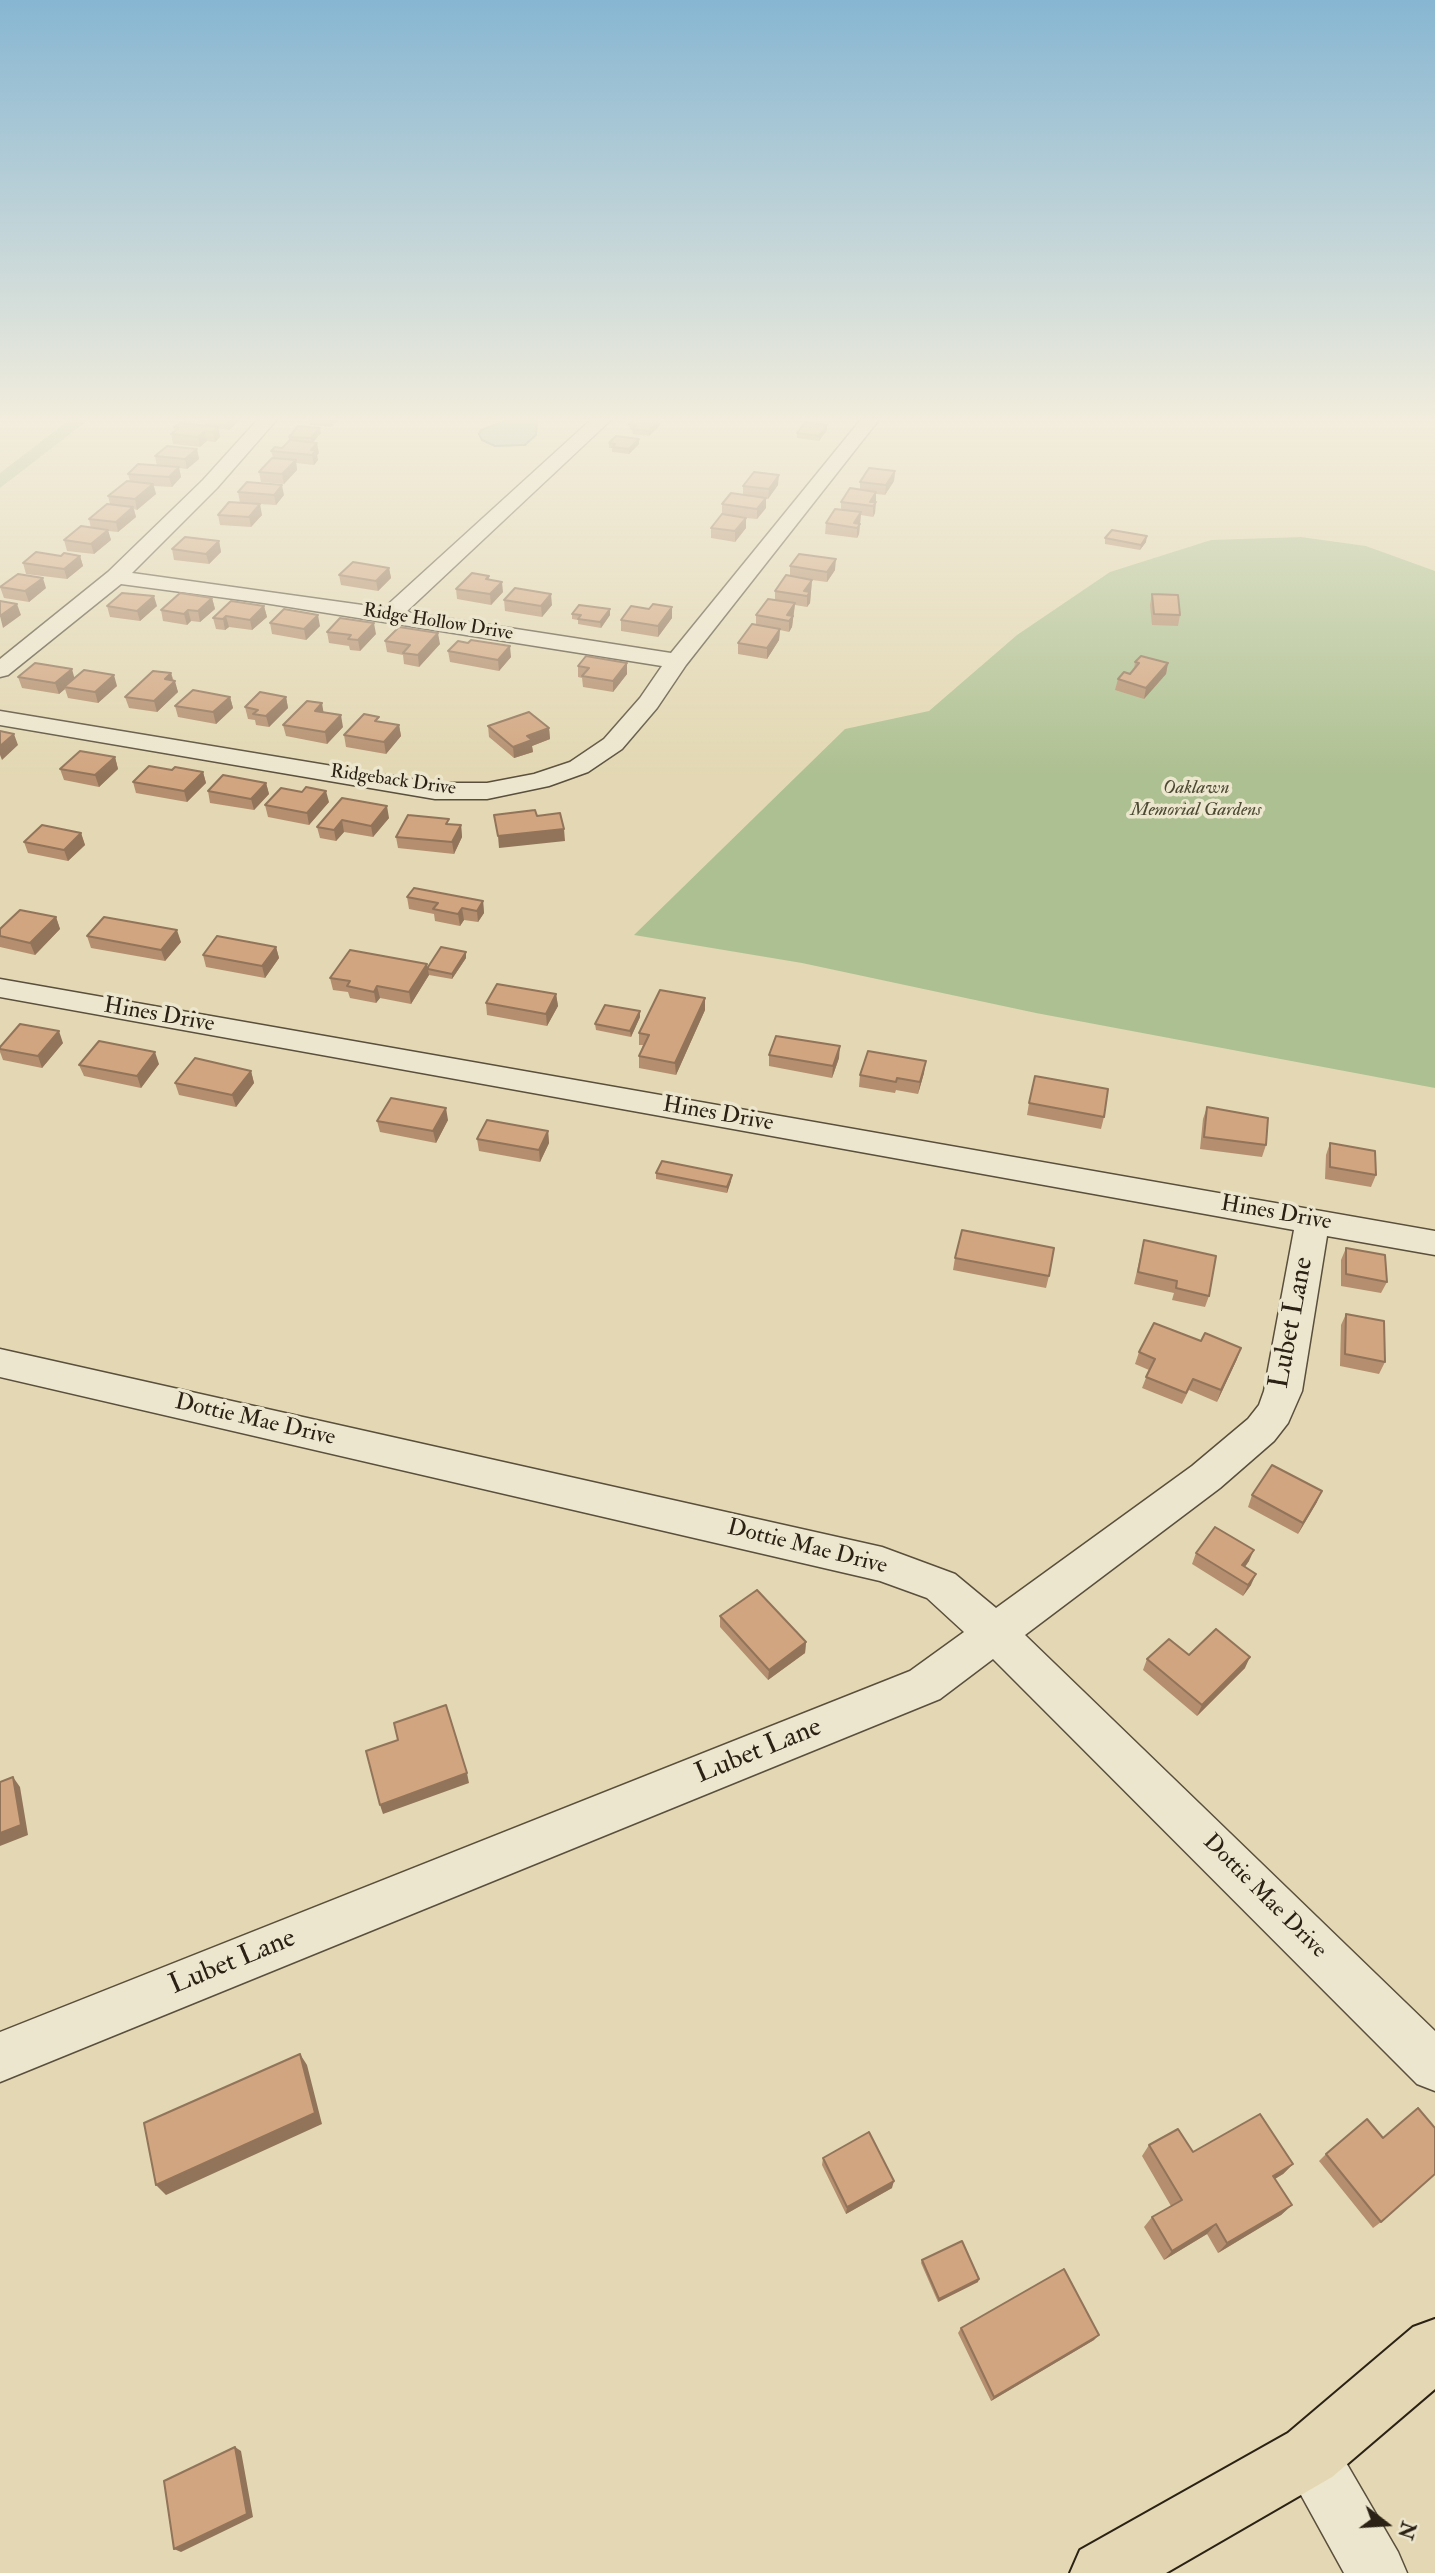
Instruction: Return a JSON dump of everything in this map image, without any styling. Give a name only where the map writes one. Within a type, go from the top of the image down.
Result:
[{"type":"main road","points":[[1103,2573],[1310,2455],[1435,2349]]},
{"type":"street","points":[[0,670],[116,577],[156,537]]},
{"type":"street","points":[[390,615],[475,537]]},
{"type":"street","name":"Ridgeback Drive","points":[[0,718],[435,791],[486,791],[540,781],[579,767],[613,744],[649,702],[677,661],[776,537]]},
{"type":"street","name":"Ridge Hollow Drive","points":[[116,577],[390,615],[677,661]]},
{"type":"street","name":"Hines Drive","points":[[0,988],[1435,1243]]},
{"type":"street","name":"Lubet Lane","points":[[0,2057],[925,1685],[1206,1478],[1261,1430],[1275,1412],[1283,1391],[1313,1221]]},
{"type":"street","name":"Dottie Mae Drive","points":[[0,1363],[881,1564],[941,1586],[995,1633],[1435,2066]]},
{"type":"street","points":[[1310,2455],[1377,2573]]},
{"type":"green space","name":"Oaklawn Memorial Gardens","points":[[1302,537],[1366,546],[1435,571],[1435,1088],[1036,1013],[802,963],[634,935],[845,729],[929,711],[1017,635],[1110,572],[1211,540]]},
{"type":"building","points":[[68,537],[99,537],[91,544],[64,540]]},
{"type":"building","points":[[185,537],[219,541],[206,554],[172,549]]},
{"type":"building","points":[[1106,537],[1146,537],[1141,545]]},
{"type":"building","points":[[36,552],[80,556],[64,569],[23,563]]},
{"type":"building","points":[[799,554],[836,559],[827,572],[790,566]]},
{"type":"building","points":[[353,562],[389,568],[376,581],[339,575]]},
{"type":"building","points":[[472,573],[502,582],[490,594],[456,589]]},
{"type":"building","points":[[18,574],[43,578],[25,591],[0,587]]},
{"type":"building","points":[[786,575],[812,580],[804,591],[810,592],[807,596],[775,591]]},
{"type":"building","points":[[515,588],[551,594],[541,606],[504,600]]},
{"type":"building","points":[[122,593],[154,596],[137,611],[107,606]]},
{"type":"building","points":[[180,593],[212,598],[198,611],[188,610],[184,614],[161,610]]},
{"type":"building","points":[[1152,594],[1178,595],[1180,615],[1154,614]]},
{"type":"building","points":[[768,599],[795,603],[787,615],[793,616],[789,621],[756,615]]},
{"type":"building","points":[[0,601],[17,604],[0,616]]},
{"type":"building","points":[[231,601],[264,606],[250,620],[226,616],[223,619],[213,618]]},
{"type":"building","points":[[653,604],[672,607],[658,626],[621,620],[631,606],[649,609]]},
{"type":"building","points":[[579,605],[610,609],[600,622],[578,619],[581,615],[572,614]]},
{"type":"building","points":[[284,609],[318,615],[304,629],[270,623]]},
{"type":"building","points":[[340,618],[374,623],[358,640],[348,639],[351,635],[327,632]]},
{"type":"building","points":[[752,624],[780,629],[767,648],[738,643]]},
{"type":"building","points":[[399,627],[438,633],[418,655],[403,653],[410,645],[385,641]]},
{"type":"building","points":[[471,640],[510,646],[498,660],[448,651],[458,641],[468,643]]},
{"type":"building","points":[[586,656],[627,663],[613,681],[582,676],[589,668],[578,666]]},
{"type":"building","points":[[1141,656],[1168,663],[1146,688],[1118,679],[1124,672],[1130,674]]},
{"type":"building","points":[[35,663],[72,669],[55,683],[18,677]]},
{"type":"building","points":[[84,670],[114,675],[95,692],[64,687]]},
{"type":"building","points":[[153,671],[171,673],[165,679],[175,681],[154,701],[125,697]]},
{"type":"building","points":[[193,690],[230,697],[213,712],[175,706]]},
{"type":"building","points":[[260,692],[286,697],[266,716],[253,714],[258,710],[245,707]]},
{"type":"building","points":[[307,701],[322,703],[315,711],[341,715],[325,732],[283,725]]},
{"type":"building","points":[[529,712],[549,728],[527,736],[532,740],[513,747],[488,726]]},
{"type":"building","points":[[364,714],[379,717],[375,721],[399,725],[384,742],[344,735]]},
{"type":"building","points":[[0,731],[14,734],[0,746]]},
{"type":"building","points":[[80,751],[115,757],[95,775],[60,769]]},
{"type":"building","points":[[149,766],[203,772],[184,791],[133,782]]},
{"type":"building","points":[[223,775],[266,783],[251,799],[208,791]]},
{"type":"building","points":[[306,787],[326,791],[307,813],[265,805],[281,788],[302,792]]},
{"type":"building","points":[[342,798],[387,806],[371,826],[342,820],[334,830],[317,827]]},
{"type":"building","points":[[535,810],[537,816],[560,813],[564,829],[498,836],[494,815]]},
{"type":"building","points":[[408,815],[449,819],[446,824],[461,825],[452,842],[396,837]]},
{"type":"building","points":[[42,825],[81,833],[64,850],[24,842]]},
{"type":"building","points":[[414,888],[483,901],[477,911],[462,908],[458,914],[433,909],[438,903],[407,897]]},
{"type":"building","points":[[20,910],[56,917],[30,943],[0,936],[0,929]]},
{"type":"building","points":[[104,917],[177,930],[161,950],[87,936]]},
{"type":"building","points":[[217,936],[276,947],[262,966],[203,955]]},
{"type":"building","points":[[441,947],[466,952],[452,974],[428,969]]},
{"type":"building","points":[[350,950],[427,964],[409,992],[377,986],[374,992],[347,986],[350,981],[330,978]]},
{"type":"building","points":[[497,984],[556,994],[546,1014],[486,1003]]},
{"type":"building","points":[[660,990],[705,998],[675,1063],[639,1056],[649,1035],[639,1033]]},
{"type":"building","points":[[605,1005],[640,1011],[630,1031],[595,1024]]},
{"type":"building","points":[[20,1024],[59,1031],[38,1056],[0,1049]]},
{"type":"building","points":[[776,1036],[840,1046],[833,1066],[769,1055]]},
{"type":"building","points":[[99,1041],[155,1052],[137,1076],[79,1065]]},
{"type":"building","points":[[868,1051],[926,1061],[920,1082],[897,1078],[896,1082],[860,1075]]},
{"type":"building","points":[[195,1058],[251,1071],[232,1095],[175,1083]]},
{"type":"building","points":[[1035,1076],[1108,1089],[1104,1117],[1029,1103]]},
{"type":"building","points":[[391,1098],[446,1108],[433,1131],[377,1121]]},
{"type":"building","points":[[1207,1107],[1268,1118],[1266,1145],[1204,1137]]},
{"type":"building","points":[[487,1120],[548,1131],[539,1150],[477,1139]]},
{"type":"building","points":[[1330,1143],[1375,1151],[1376,1175],[1330,1167]]},
{"type":"building","points":[[662,1161],[732,1175],[727,1187],[656,1173]]},
{"type":"building","points":[[962,1230],[1054,1248],[1049,1276],[955,1258]]},
{"type":"building","points":[[1144,1240],[1216,1256],[1209,1296],[1176,1288],[1177,1281],[1138,1272]]},
{"type":"building","points":[[1346,1248],[1385,1255],[1387,1282],[1346,1274]]},
{"type":"building","points":[[1346,1314],[1384,1321],[1385,1362],[1345,1354]]},
{"type":"building","points":[[1154,1323],[1201,1341],[1205,1333],[1241,1348],[1221,1390],[1193,1379],[1186,1393],[1146,1377],[1155,1359],[1139,1352]]},
{"type":"building","points":[[1272,1465],[1322,1491],[1303,1523],[1252,1495]]},
{"type":"building","points":[[1215,1527],[1254,1550],[1242,1565],[1256,1574],[1248,1585],[1196,1553]]},
{"type":"building","points":[[757,1590],[806,1642],[769,1670],[720,1616]]},
{"type":"building","points":[[1216,1629],[1250,1657],[1202,1705],[1147,1659],[1169,1639],[1189,1655]]},
{"type":"building","points":[[446,1705],[467,1773],[380,1805],[366,1751],[398,1740],[394,1723]]},
{"type":"building","points":[[13,1777],[21,1825],[0,1833],[0,1782]]},
{"type":"building","points":[[300,2054],[315,2113],[156,2185],[144,2123]]},
{"type":"building","points":[[1418,2108],[1435,2128],[1435,2174],[1381,2222],[1326,2154],[1367,2119],[1383,2138]]},
{"type":"building","points":[[1260,2114],[1293,2164],[1273,2176],[1292,2205],[1227,2243],[1216,2224],[1172,2251],[1152,2217],[1182,2200],[1149,2145],[1178,2129],[1193,2152]]},
{"type":"building","points":[[869,2132],[894,2181],[847,2207],[823,2158]]},
{"type":"building","points":[[962,2241],[979,2279],[939,2299],[922,2260]]},
{"type":"building","points":[[1064,2269],[1099,2335],[994,2397],[961,2328]]},
{"type":"building","points":[[235,2447],[247,2514],[174,2549],[164,2481]]}]
